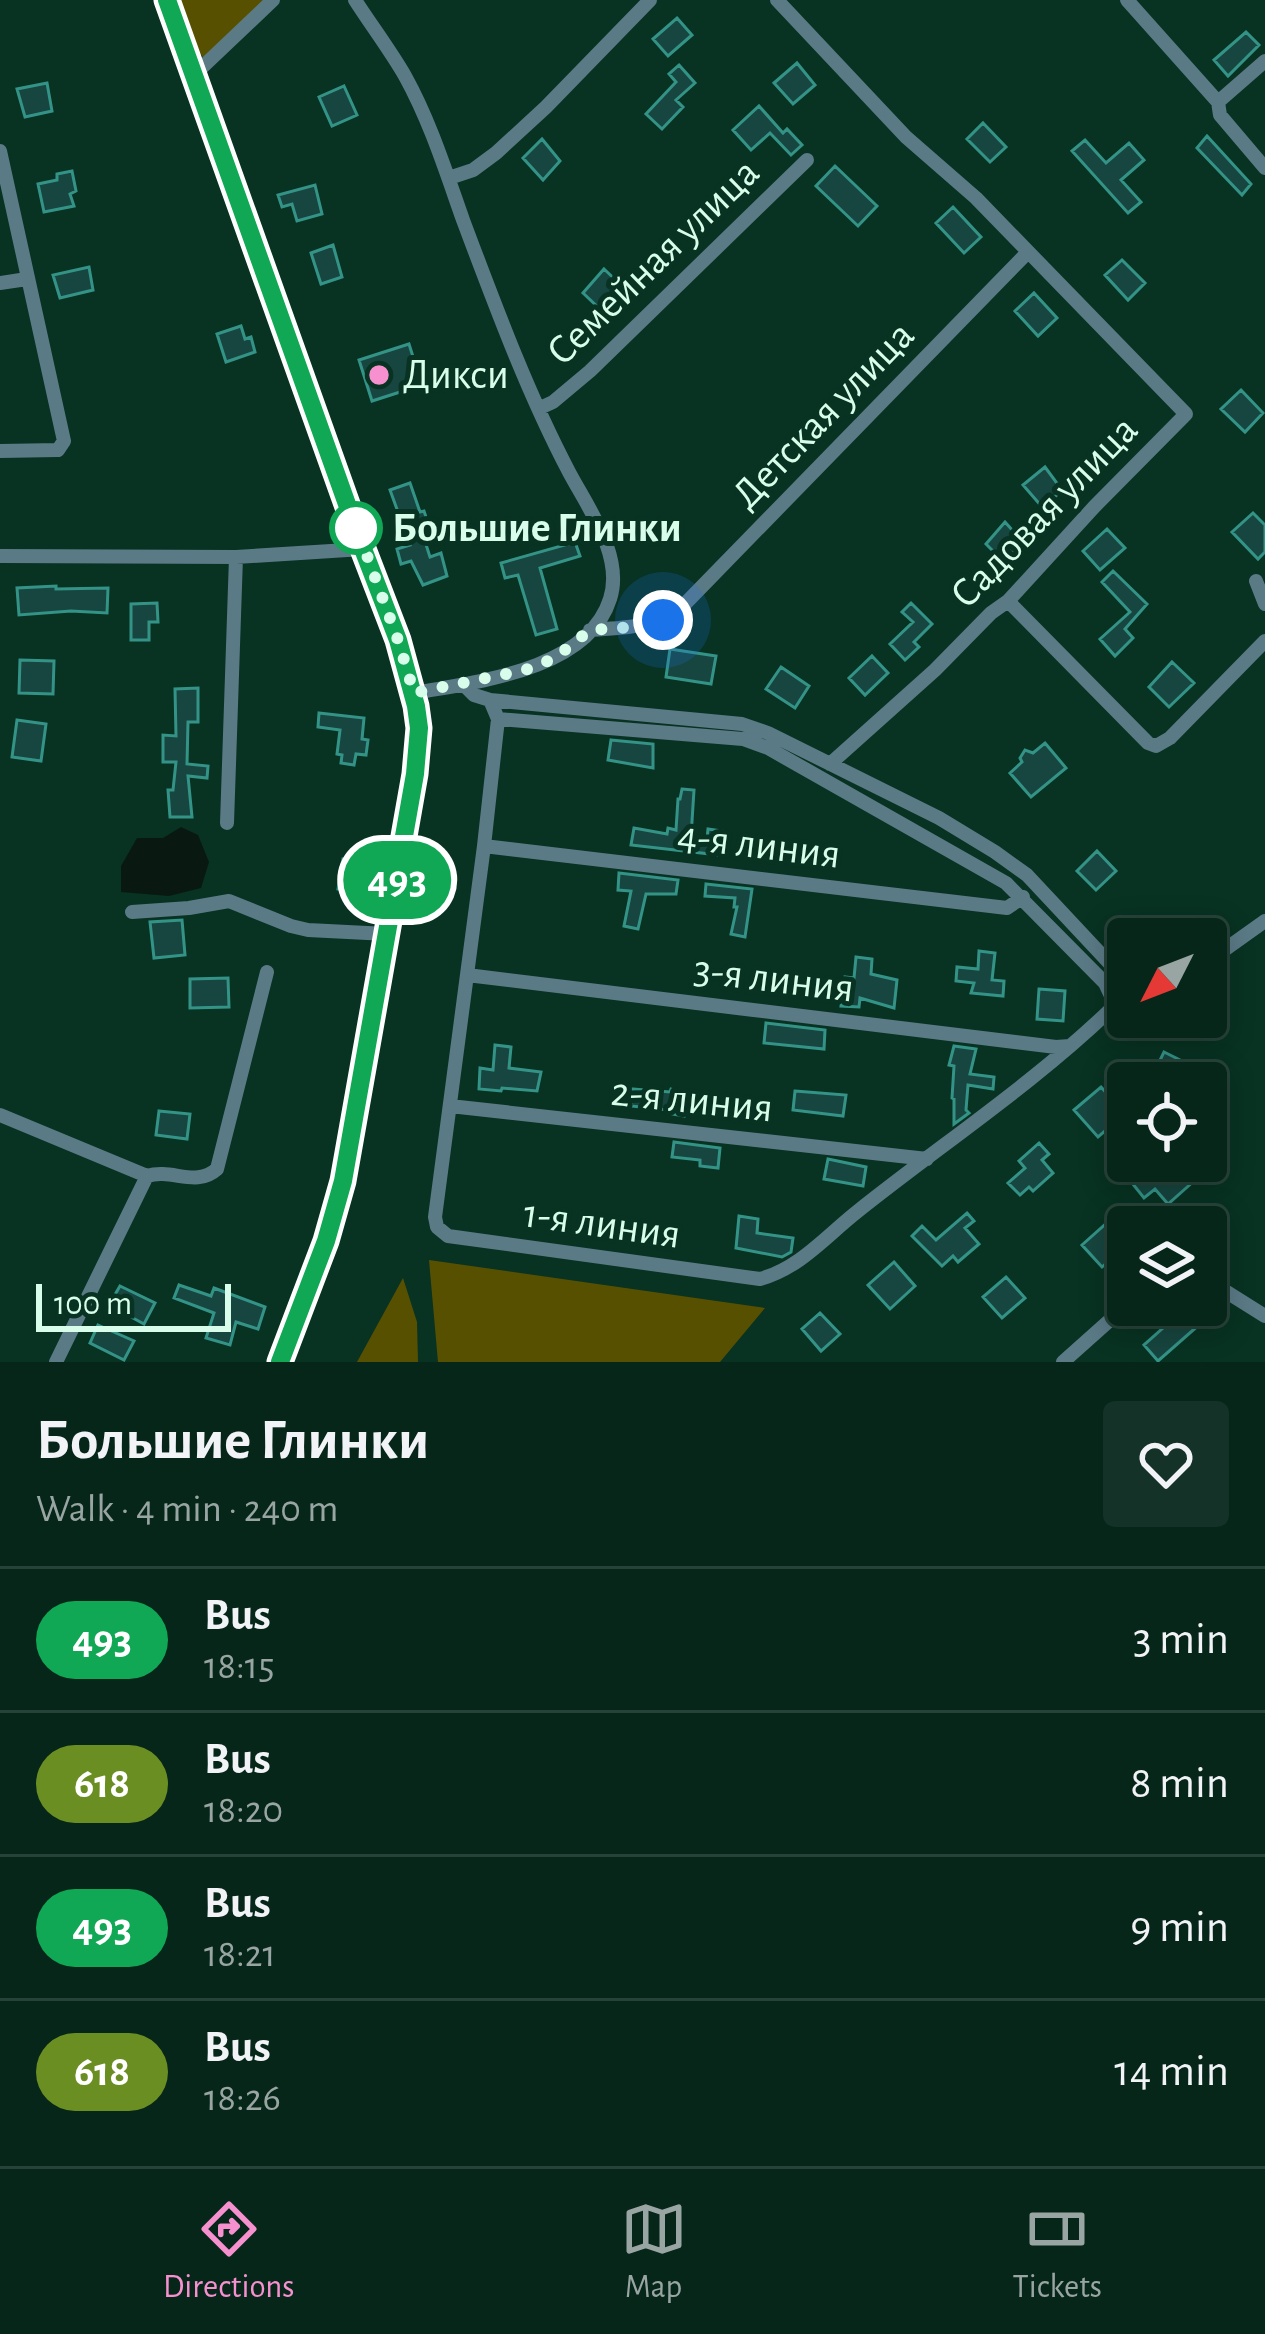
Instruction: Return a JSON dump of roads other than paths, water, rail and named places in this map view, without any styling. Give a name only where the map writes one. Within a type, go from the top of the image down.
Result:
[{"type":"main road","points":[[167,0],[398,640],[419,728],[343,1181],[326,1241],[280,1362]]},
{"type":"street","points":[[194,75],[273,0]]},
{"type":"street","points":[[355,0],[406,78],[527,385],[601,532],[612,566],[610,603],[600,620],[555,658],[525,670],[414,693]]},
{"type":"street","points":[[448,178],[473,170],[496,153],[650,0]]},
{"type":"street","name":"Садовая улица","points":[[777,0],[906,137],[976,198],[1186,414],[1008,601],[830,764]]},
{"type":"street","points":[[1127,0],[1217,102],[1220,115],[1265,168]]},
{"type":"street","points":[[1217,102],[1265,61]]},
{"type":"street","points":[[0,151],[64,441],[58,450],[0,451]]},
{"type":"street","name":"Семейная улица","points":[[540,408],[590,371],[808,160]]},
{"type":"street","name":"Детская улица","points":[[590,630],[646,626],[680,609],[1028,252]]},
{"type":"street","points":[[0,283],[27,279]]},
{"type":"street","points":[[0,558],[236,557],[363,549]]},
{"type":"street","points":[[227,823],[236,557]]},
{"type":"street","points":[[1256,581],[1265,604]]},
{"type":"street","points":[[1008,601],[1156,746],[1170,738],[1265,641]]},
{"type":"street","points":[[464,684],[490,700],[742,724],[768,733],[939,818],[1027,875],[1107,960]]},
{"type":"street","points":[[450,1106],[498,719],[490,700]]},
{"type":"street","points":[[498,719],[743,740],[768,748],[1006,883],[1022,897],[1105,983],[1111,1009],[1073,1046],[927,1159]]},
{"type":"street","name":"4-я линия","points":[[484,846],[1007,908],[1022,897]]},
{"type":"street","points":[[132,912],[229,901],[291,926],[387,934]]},
{"type":"street","points":[[1227,948],[1265,921]]},
{"type":"street","points":[[56,1362],[147,1176],[155,1172],[200,1179],[217,1169],[267,972]]},
{"type":"street","name":"3-я линия","points":[[467,975],[1073,1046]]},
{"type":"street","name":"2-я линия","points":[[450,1106],[927,1159]]},
{"type":"street","name":"1-я линия","points":[[450,1106],[434,1217],[448,1236],[760,1280],[795,1264],[927,1159]]},
{"type":"street","points":[[0,1115],[147,1176]]},
{"type":"street","points":[[1227,1292],[1265,1316]]},
{"type":"street","points":[[1063,1362],[1107,1323]]},
{"type":"place","name":"Дикси","points":[[379,375]]},
{"type":"place","name":"Большие Глинки","points":[[356,528]]}]
